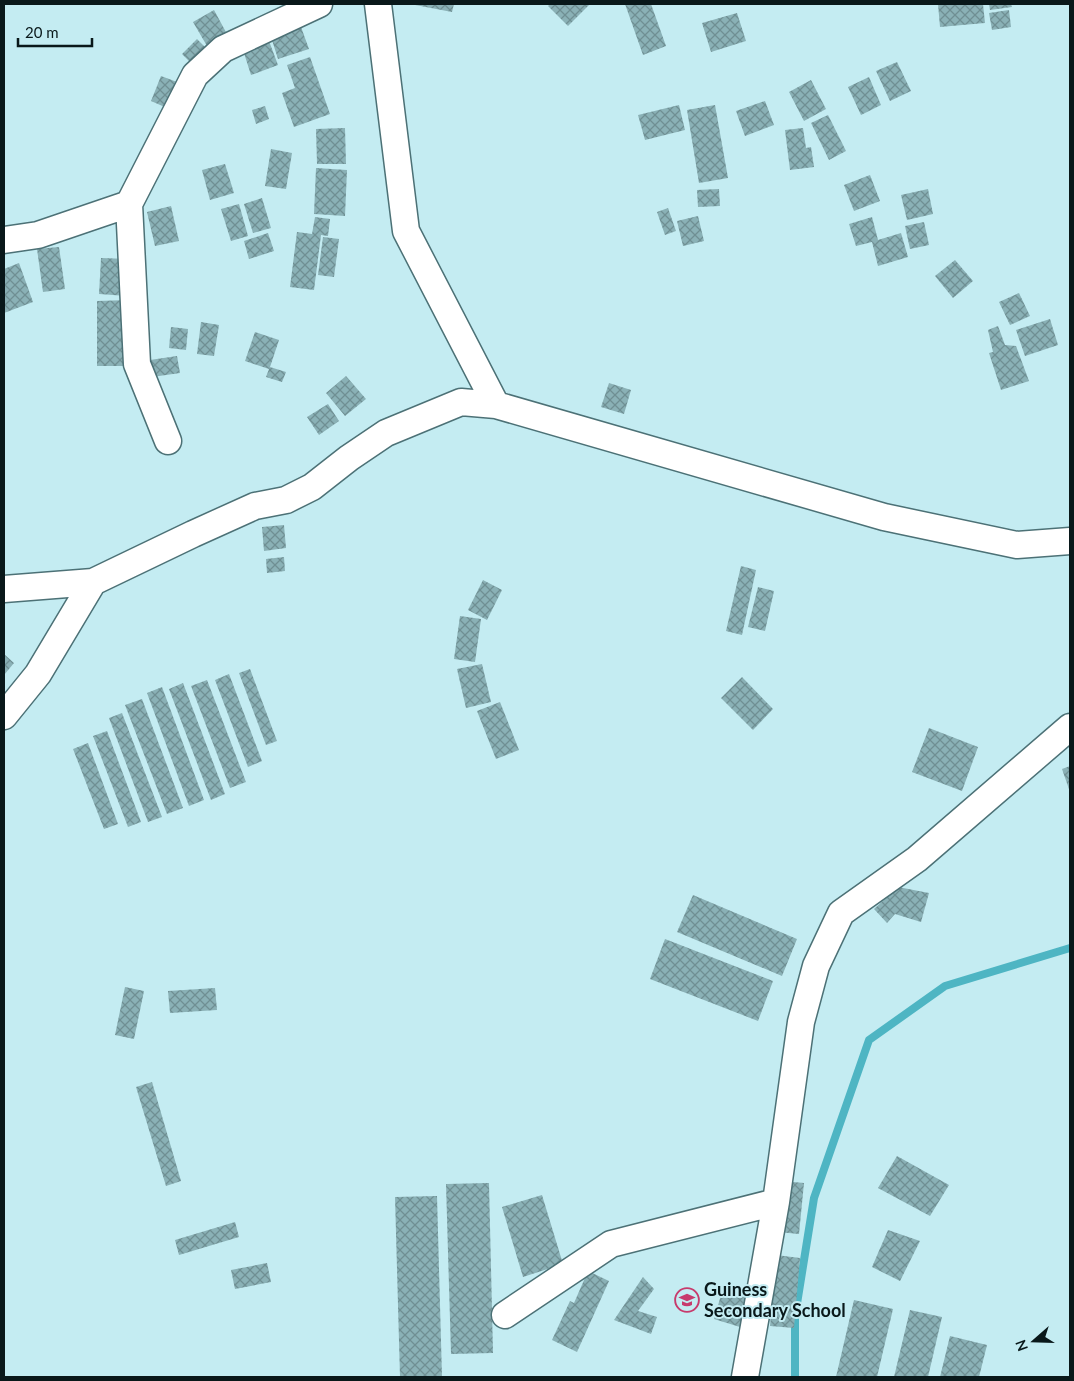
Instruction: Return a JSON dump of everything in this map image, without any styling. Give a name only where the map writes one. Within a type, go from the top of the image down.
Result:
[{"type":"street","points":[[168,441],[136,364],[129,204],[195,75],[223,49],[319,4]]},
{"type":"street","points":[[378,4],[406,231],[496,405]]},
{"type":"street","points":[[4,240],[38,235],[129,204]]},
{"type":"street","points":[[4,589],[93,582],[255,506],[286,500],[312,487],[349,458],[386,433],[461,402],[496,405],[884,517],[1017,545],[1070,541]]},
{"type":"street","points":[[4,716],[38,674],[93,582]]},
{"type":"street","points":[[745,1377],[776,1202],[802,1022],[816,966],[840,913],[917,859],[1070,727]]},
{"type":"street","points":[[505,1315],[611,1244],[776,1202]]},
{"type":"building","points":[[410,4],[454,4],[452,12]]},
{"type":"building","points":[[550,4],[590,4],[568,26],[548,6]]},
{"type":"building","points":[[625,4],[651,4],[666,46],[643,55]]},
{"type":"building","points":[[938,4],[983,4],[985,23],[940,27]]},
{"type":"building","points":[[989,4],[1011,4],[1012,7],[990,10]]},
{"type":"building","points":[[214,10],[227,34],[207,46],[193,22]]},
{"type":"building","points":[[1009,10],[1011,27],[992,30],[989,13]]},
{"type":"building","points":[[737,13],[746,41],[711,52],[702,23]]},
{"type":"building","points":[[301,27],[309,49],[278,59],[271,37]]},
{"type":"building","points":[[197,39],[206,48],[191,63],[182,54]]},
{"type":"building","points":[[269,41],[278,65],[251,75],[243,50]]},
{"type":"building","points":[[310,57],[330,114],[294,127],[282,93],[295,88],[287,65]]},
{"type":"building","points":[[897,62],[911,91],[890,101],[876,71]]},
{"type":"building","points":[[161,76],[177,82],[167,108],[151,101]]},
{"type":"building","points":[[869,77],[881,105],[861,115],[848,87]]},
{"type":"building","points":[[811,80],[826,109],[804,121],[789,92]]},
{"type":"building","points":[[765,101],[774,125],[745,136],[736,111]]},
{"type":"building","points":[[679,105],[685,130],[645,140],[638,115]]},
{"type":"building","points":[[715,105],[728,178],[699,183],[687,110]]},
{"type":"building","points":[[265,106],[269,119],[256,124],[252,110]]},
{"type":"building","points":[[828,115],[846,151],[829,160],[811,123]]},
{"type":"building","points":[[345,128],[346,164],[317,164],[316,129]]},
{"type":"building","points":[[803,128],[806,148],[811,147],[814,167],[790,170],[785,130]]},
{"type":"building","points":[[271,149],[292,153],[286,189],[265,186]]},
{"type":"building","points":[[225,164],[234,193],[210,200],[202,170]]},
{"type":"building","points":[[316,168],[347,170],[345,216],[314,214]]},
{"type":"building","points":[[870,175],[880,201],[854,211],[844,185]]},
{"type":"building","points":[[719,189],[720,206],[698,207],[697,190]]},
{"type":"building","points":[[928,189],[933,214],[907,220],[901,195]]},
{"type":"building","points":[[262,198],[271,228],[253,233],[244,204]]},
{"type":"building","points":[[239,204],[248,236],[231,241],[221,209]]},
{"type":"building","points":[[171,206],[179,241],[155,246],[147,212]]},
{"type":"building","points":[[668,208],[676,231],[665,235],[657,212]]},
{"type":"building","points":[[698,216],[704,241],[683,246],[677,221]]},
{"type":"building","points":[[315,217],[330,219],[328,236],[321,235],[314,290],[290,287],[297,232],[312,234]]},
{"type":"building","points":[[872,217],[878,240],[901,233],[908,257],[878,266],[872,242],[856,246],[849,224]]},
{"type":"building","points":[[924,222],[929,245],[910,249],[905,226]]},
{"type":"building","points":[[268,233],[274,251],[249,259],[244,241]]},
{"type":"building","points":[[323,237],[339,239],[334,277],[318,275]]},
{"type":"building","points":[[59,247],[65,289],[43,292],[37,249]]},
{"type":"building","points":[[101,258],[129,259],[127,296],[99,294]]},
{"type":"building","points":[[955,260],[973,281],[953,298],[935,276]]},
{"type":"building","points":[[19,263],[33,302],[4,313],[4,269]]},
{"type":"building","points":[[1019,293],[1030,316],[1010,325],[999,302]]},
{"type":"building","points":[[129,300],[130,366],[97,366],[97,301]]},
{"type":"building","points":[[1050,319],[1058,345],[1025,356],[1016,330]]},
{"type":"building","points":[[201,322],[219,325],[214,356],[197,354]]},
{"type":"building","points":[[998,326],[1005,345],[1016,346],[1029,381],[1001,390],[989,353],[993,352],[988,330]]},
{"type":"building","points":[[171,327],[188,329],[186,350],[169,348]]},
{"type":"building","points":[[255,332],[279,340],[270,367],[286,372],[282,382],[266,377],[269,369],[245,361]]},
{"type":"building","points":[[177,356],[180,373],[152,377],[150,360]]},
{"type":"building","points":[[346,376],[366,399],[345,416],[326,393]]},
{"type":"building","points":[[609,383],[631,390],[624,414],[601,407]]},
{"type":"building","points":[[328,404],[339,421],[319,435],[307,417]]},
{"type":"building","points":[[284,525],[286,548],[264,551],[262,527]]},
{"type":"building","points":[[284,557],[285,571],[267,573],[266,559]]},
{"type":"building","points":[[741,566],[756,570],[742,635],[726,631]]},
{"type":"building","points":[[483,580],[502,590],[487,620],[468,610]]},
{"type":"building","points":[[758,587],[774,591],[765,631],[748,627]]},
{"type":"building","points":[[460,616],[481,619],[475,662],[454,659]]},
{"type":"building","points":[[4,654],[14,663],[4,675]]},
{"type":"building","points":[[482,664],[491,702],[466,708],[457,669]]},
{"type":"building","points":[[250,669],[277,741],[266,745],[239,673]]},
{"type":"building","points":[[229,674],[262,761],[248,767],[215,680]]},
{"type":"building","points":[[742,677],[773,709],[753,730],[721,698]]},
{"type":"building","points":[[207,680],[246,782],[230,788],[191,686]]},
{"type":"building","points":[[183,683],[225,794],[211,800],[169,689]]},
{"type":"building","points":[[162,687],[204,800],[189,806],[147,693]]},
{"type":"building","points":[[142,699],[183,808],[167,814],[125,705]]},
{"type":"building","points":[[500,702],[519,750],[496,759],[477,711]]},
{"type":"building","points":[[122,713],[162,817],[148,822],[109,718]]},
{"type":"building","points":[[929,728],[978,747],[962,791],[912,772]]},
{"type":"building","points":[[107,731],[141,822],[128,827],[93,736]]},
{"type":"building","points":[[88,743],[118,824],[104,829],[73,749]]},
{"type":"building","points":[[1070,766],[1070,792],[1062,769]]},
{"type":"building","points":[[898,887],[929,893],[921,922],[895,914],[887,923],[874,909]]},
{"type":"building","points":[[693,895],[797,939],[782,976],[677,932]]},
{"type":"building","points":[[665,939],[773,981],[758,1021],[650,979]]},
{"type":"building","points":[[125,987],[144,991],[134,1039],[115,1035]]},
{"type":"building","points":[[215,988],[217,1010],[170,1013],[168,991]]},
{"type":"building","points":[[152,1082],[181,1181],[166,1186],[136,1087]]},
{"type":"building","points":[[897,1156],[949,1185],[930,1216],[878,1188]]},
{"type":"building","points":[[783,1181],[804,1183],[799,1234],[778,1232]]},
{"type":"building","points":[[489,1183],[493,1353],[451,1354],[446,1184]]},
{"type":"building","points":[[542,1195],[563,1264],[523,1277],[502,1207]]},
{"type":"building","points":[[437,1196],[442,1377],[400,1377],[395,1197]]},
{"type":"building","points":[[235,1222],[239,1237],[179,1255],[175,1240]]},
{"type":"building","points":[[888,1230],[920,1241],[900,1281],[872,1267]]},
{"type":"building","points":[[776,1255],[800,1258],[794,1328],[770,1326]]},
{"type":"building","points":[[267,1263],[271,1282],[235,1289],[231,1270]]},
{"type":"building","points":[[588,1271],[609,1281],[577,1352],[552,1340],[570,1301],[574,1303]]},
{"type":"building","points":[[643,1277],[654,1289],[638,1311],[657,1317],[651,1334],[614,1320]]},
{"type":"building","points":[[724,1285],[750,1293],[740,1327],[714,1319]]},
{"type":"building","points":[[854,1300],[893,1309],[877,1377],[836,1377]]},
{"type":"building","points":[[910,1310],[942,1317],[928,1377],[894,1377]]},
{"type":"building","points":[[950,1336],[987,1345],[979,1377],[940,1377]]},
{"type":"waterway","points":[[795,1377],[795,1316],[814,1198],[869,1040],[945,986],[1070,948]]},
{"type":"place","name":"Guiness Secondary School","points":[[687,1300]]}]
